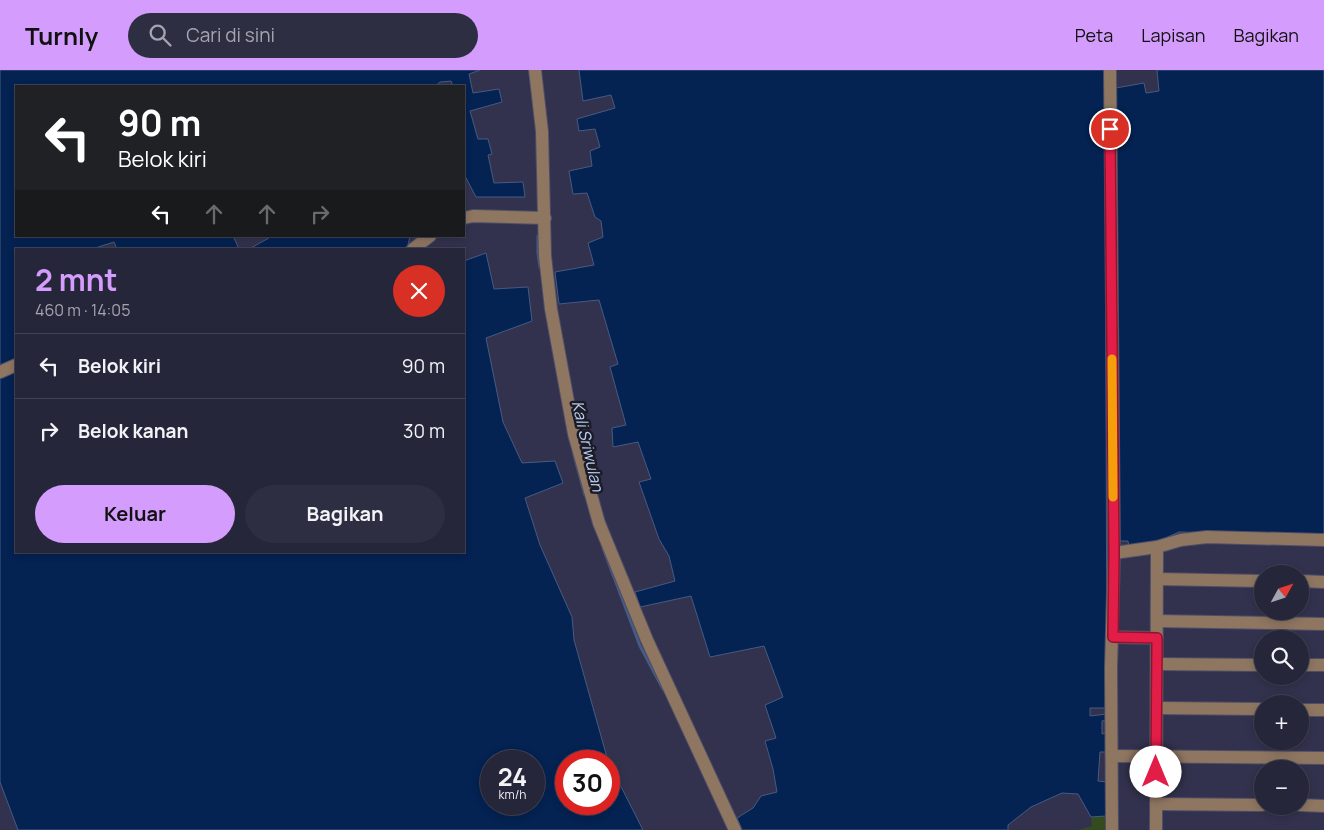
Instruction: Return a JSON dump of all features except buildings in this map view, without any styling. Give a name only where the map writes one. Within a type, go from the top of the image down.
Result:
[{"type":"street","points":[[535,70],[542,131],[546,256],[551,309],[574,434],[599,523],[647,640],[735,830]]},
{"type":"street","points":[[1110,70],[1114,553],[1111,668],[1112,830]]},
{"type":"street","points":[[465,218],[473,216],[545,218]]},
{"type":"street","points":[[414,248],[429,237]]},
{"type":"street","points":[[0,372],[15,365]]},
{"type":"street","points":[[1114,553],[1207,537],[1324,540]]},
{"type":"street","points":[[1156,830],[1157,546]]},
{"type":"street","points":[[1157,579],[1254,581]]},
{"type":"street","points":[[1309,581],[1324,582]]},
{"type":"street","points":[[1157,622],[1324,624]]},
{"type":"street","points":[[1113,637],[1157,638]]},
{"type":"street","points":[[1157,664],[1254,665]]},
{"type":"street","points":[[1309,665],[1324,665]]},
{"type":"street","points":[[1156,708],[1254,709]]},
{"type":"street","points":[[1309,710],[1324,710]]},
{"type":"street","points":[[1112,756],[1324,758]]},
{"type":"street","points":[[1156,804],[1254,805]]},
{"type":"street","points":[[1309,805],[1324,806]]},
{"type":"green space","points":[[1106,816],[1106,830],[1078,830],[1092,826],[1091,817]]},
{"type":"water","points":[[0,70],[480,70],[469,74],[473,93],[499,89],[502,102],[470,111],[478,139],[488,139],[492,154],[488,155],[494,183],[523,182],[525,197],[476,197],[465,176],[465,85],[453,85],[451,81],[440,82],[436,85],[15,85],[15,237],[233,237],[239,248],[117,248],[114,242],[95,248],[15,248],[15,553],[465,553],[465,261],[486,253],[494,289],[528,287],[532,321],[486,338],[503,422],[522,463],[555,461],[563,483],[525,498],[540,545],[572,617],[574,640],[605,750],[555,750],[555,815],[620,815],[620,785],[643,830],[18,830],[0,782]]},
{"type":"water","points":[[579,70],[1105,70],[1107,708],[1090,708],[1090,716],[1107,714],[1107,720],[1102,721],[1102,734],[1107,733],[1107,752],[1100,752],[1098,781],[1107,782],[1106,816],[1091,817],[1078,794],[1062,793],[1031,807],[1008,825],[1008,830],[742,830],[737,818],[753,808],[761,796],[777,792],[765,741],[776,738],[765,705],[783,697],[764,646],[710,657],[691,596],[640,607],[635,592],[675,581],[669,556],[659,539],[639,482],[651,479],[638,442],[613,447],[612,428],[626,425],[610,367],[618,364],[599,300],[559,304],[555,272],[594,265],[588,243],[603,237],[601,221],[595,217],[587,193],[573,194],[569,171],[592,166],[590,151],[600,147],[595,129],[579,131],[577,119],[615,108],[611,95],[583,101]]},
{"type":"water","points":[[1157,70],[1324,70],[1324,535],[1179,532],[1154,543],[1129,548],[1128,541],[1119,541],[1116,88],[1144,83],[1146,93],[1159,91]]},
{"type":"water","points":[[410,237],[408,245],[405,248],[251,248],[269,238]]},
{"type":"waterway","name":"Kali Sriwulan","points":[[538,236],[540,267]]},
{"type":"waterway","name":"Kali Sriwulan","points":[[574,455],[585,495]]},
{"type":"waterway","name":"Kali Sriwulan","points":[[603,548],[640,646],[663,689]]},
{"type":"slow traffic","points":[[1112,359],[1113,497]]},
{"type":"route","points":[[1110,129],[1113,637],[1157,638],[1156,772]]}]
